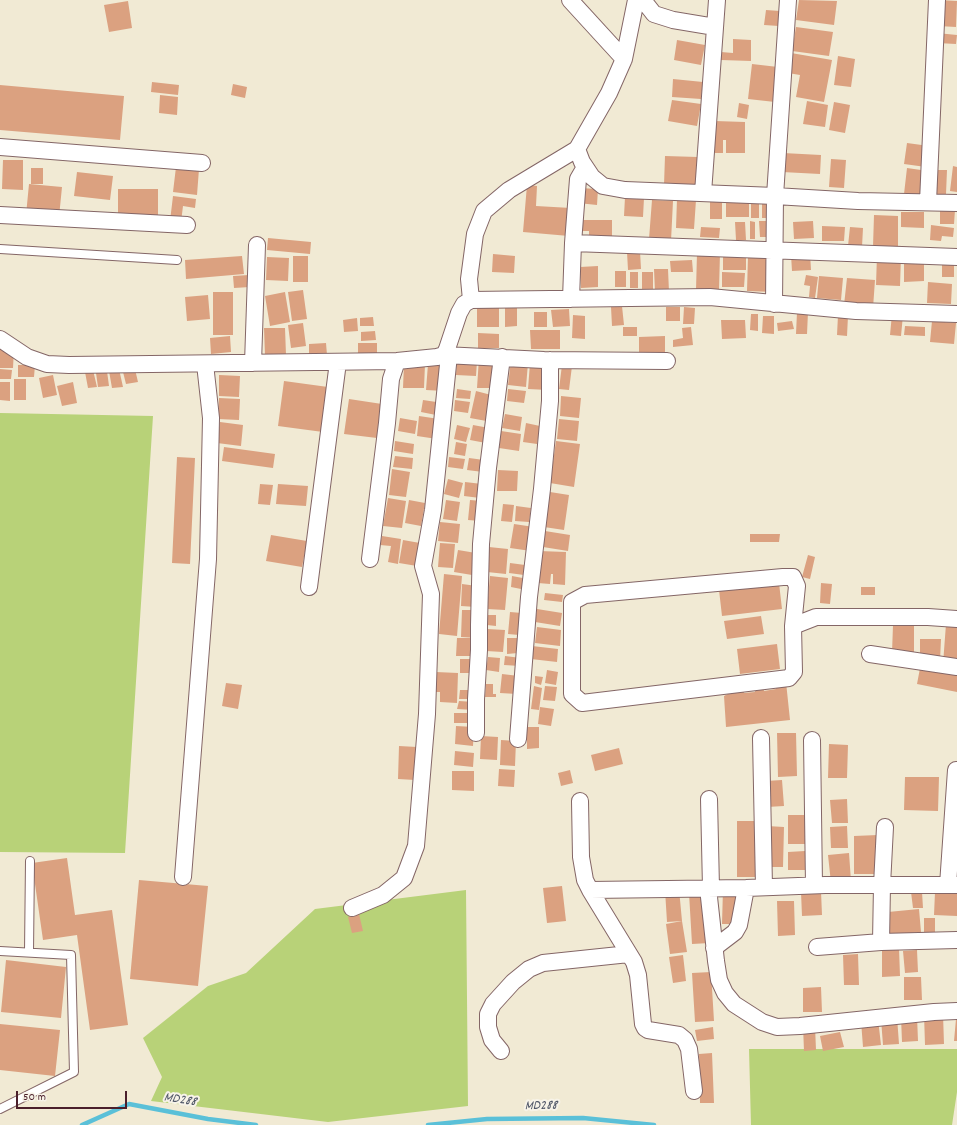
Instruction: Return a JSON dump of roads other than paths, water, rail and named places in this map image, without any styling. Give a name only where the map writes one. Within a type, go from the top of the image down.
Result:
[{"type":"street","points":[[570,0],[624,59]]},
{"type":"street","points":[[471,300],[469,279],[475,234],[484,212],[509,190],[577,149],[609,93],[624,59],[636,0]]},
{"type":"street","points":[[643,0],[654,14],[673,20],[715,27]]},
{"type":"street","points":[[703,193],[717,0]]},
{"type":"street","points":[[774,304],[774,196],[788,0]]},
{"type":"street","points":[[928,202],[937,0]]},
{"type":"street","points":[[0,147],[202,163]]},
{"type":"street","points":[[577,149],[585,167],[592,177],[603,186],[625,190],[957,204]]},
{"type":"street","points":[[571,299],[573,243],[578,179],[585,167]]},
{"type":"street","points":[[0,215],[187,225]]},
{"type":"street","points":[[573,243],[957,256]]},
{"type":"street","points":[[253,363],[257,245]]},
{"type":"street","points":[[352,908],[384,895],[404,878],[416,846],[427,714],[431,594],[423,566],[433,510],[446,355],[459,313],[464,304],[471,300],[710,298],[856,311],[957,314]]},
{"type":"street","points":[[0,339],[27,357],[47,364],[69,365],[397,361],[446,355],[550,360],[667,361]]},
{"type":"street","points":[[476,733],[476,699],[480,650],[479,625],[481,544],[488,468],[502,357]]},
{"type":"street","points":[[518,739],[529,597],[542,489],[550,401],[550,360]]},
{"type":"street","points":[[370,559],[391,379],[397,361]]},
{"type":"street","points":[[309,587],[338,362]]},
{"type":"street","points":[[183,877],[208,559],[211,418],[205,364]]},
{"type":"street","points":[[793,577],[798,586],[793,626],[794,672],[789,678],[582,703],[572,694],[572,602],[585,595],[793,577]]},
{"type":"street","points":[[793,626],[816,617],[928,617],[957,619]]},
{"type":"street","points":[[870,654],[957,667]]},
{"type":"street","points":[[761,738],[764,887]]},
{"type":"street","points":[[812,740],[814,885]]},
{"type":"street","points":[[590,890],[746,888],[814,885],[952,885],[956,770]]},
{"type":"street","points":[[710,800],[710,888],[714,948],[719,980],[725,993],[734,1004],[762,1022],[777,1027],[934,1012],[957,1012]]},
{"type":"street","points":[[580,801],[580,857],[585,880],[634,962],[638,975],[643,1024],[648,1030],[679,1035],[685,1040],[689,1049],[694,1091]]},
{"type":"street","points":[[881,942],[885,827]]},
{"type":"street","points":[[714,948],[735,932],[739,925],[746,888]]},
{"type":"street","points":[[817,947],[881,942],[957,940]]},
{"type":"street","points":[[501,1051],[492,1040],[488,1027],[488,1014],[493,1004],[513,982],[529,969],[543,963],[629,954]]},
{"type":"lane","points":[[0,249],[177,260]]},
{"type":"lane","points":[[29,952],[30,861]]},
{"type":"lane","points":[[0,951],[71,955],[74,1072],[0,1109]]},
{"type":"waterway","name":"MD288","points":[[82,1125],[129,1104],[208,1119],[256,1125]]},
{"type":"waterway","name":"MD288","points":[[428,1125],[487,1119],[583,1118],[654,1125]]}]
